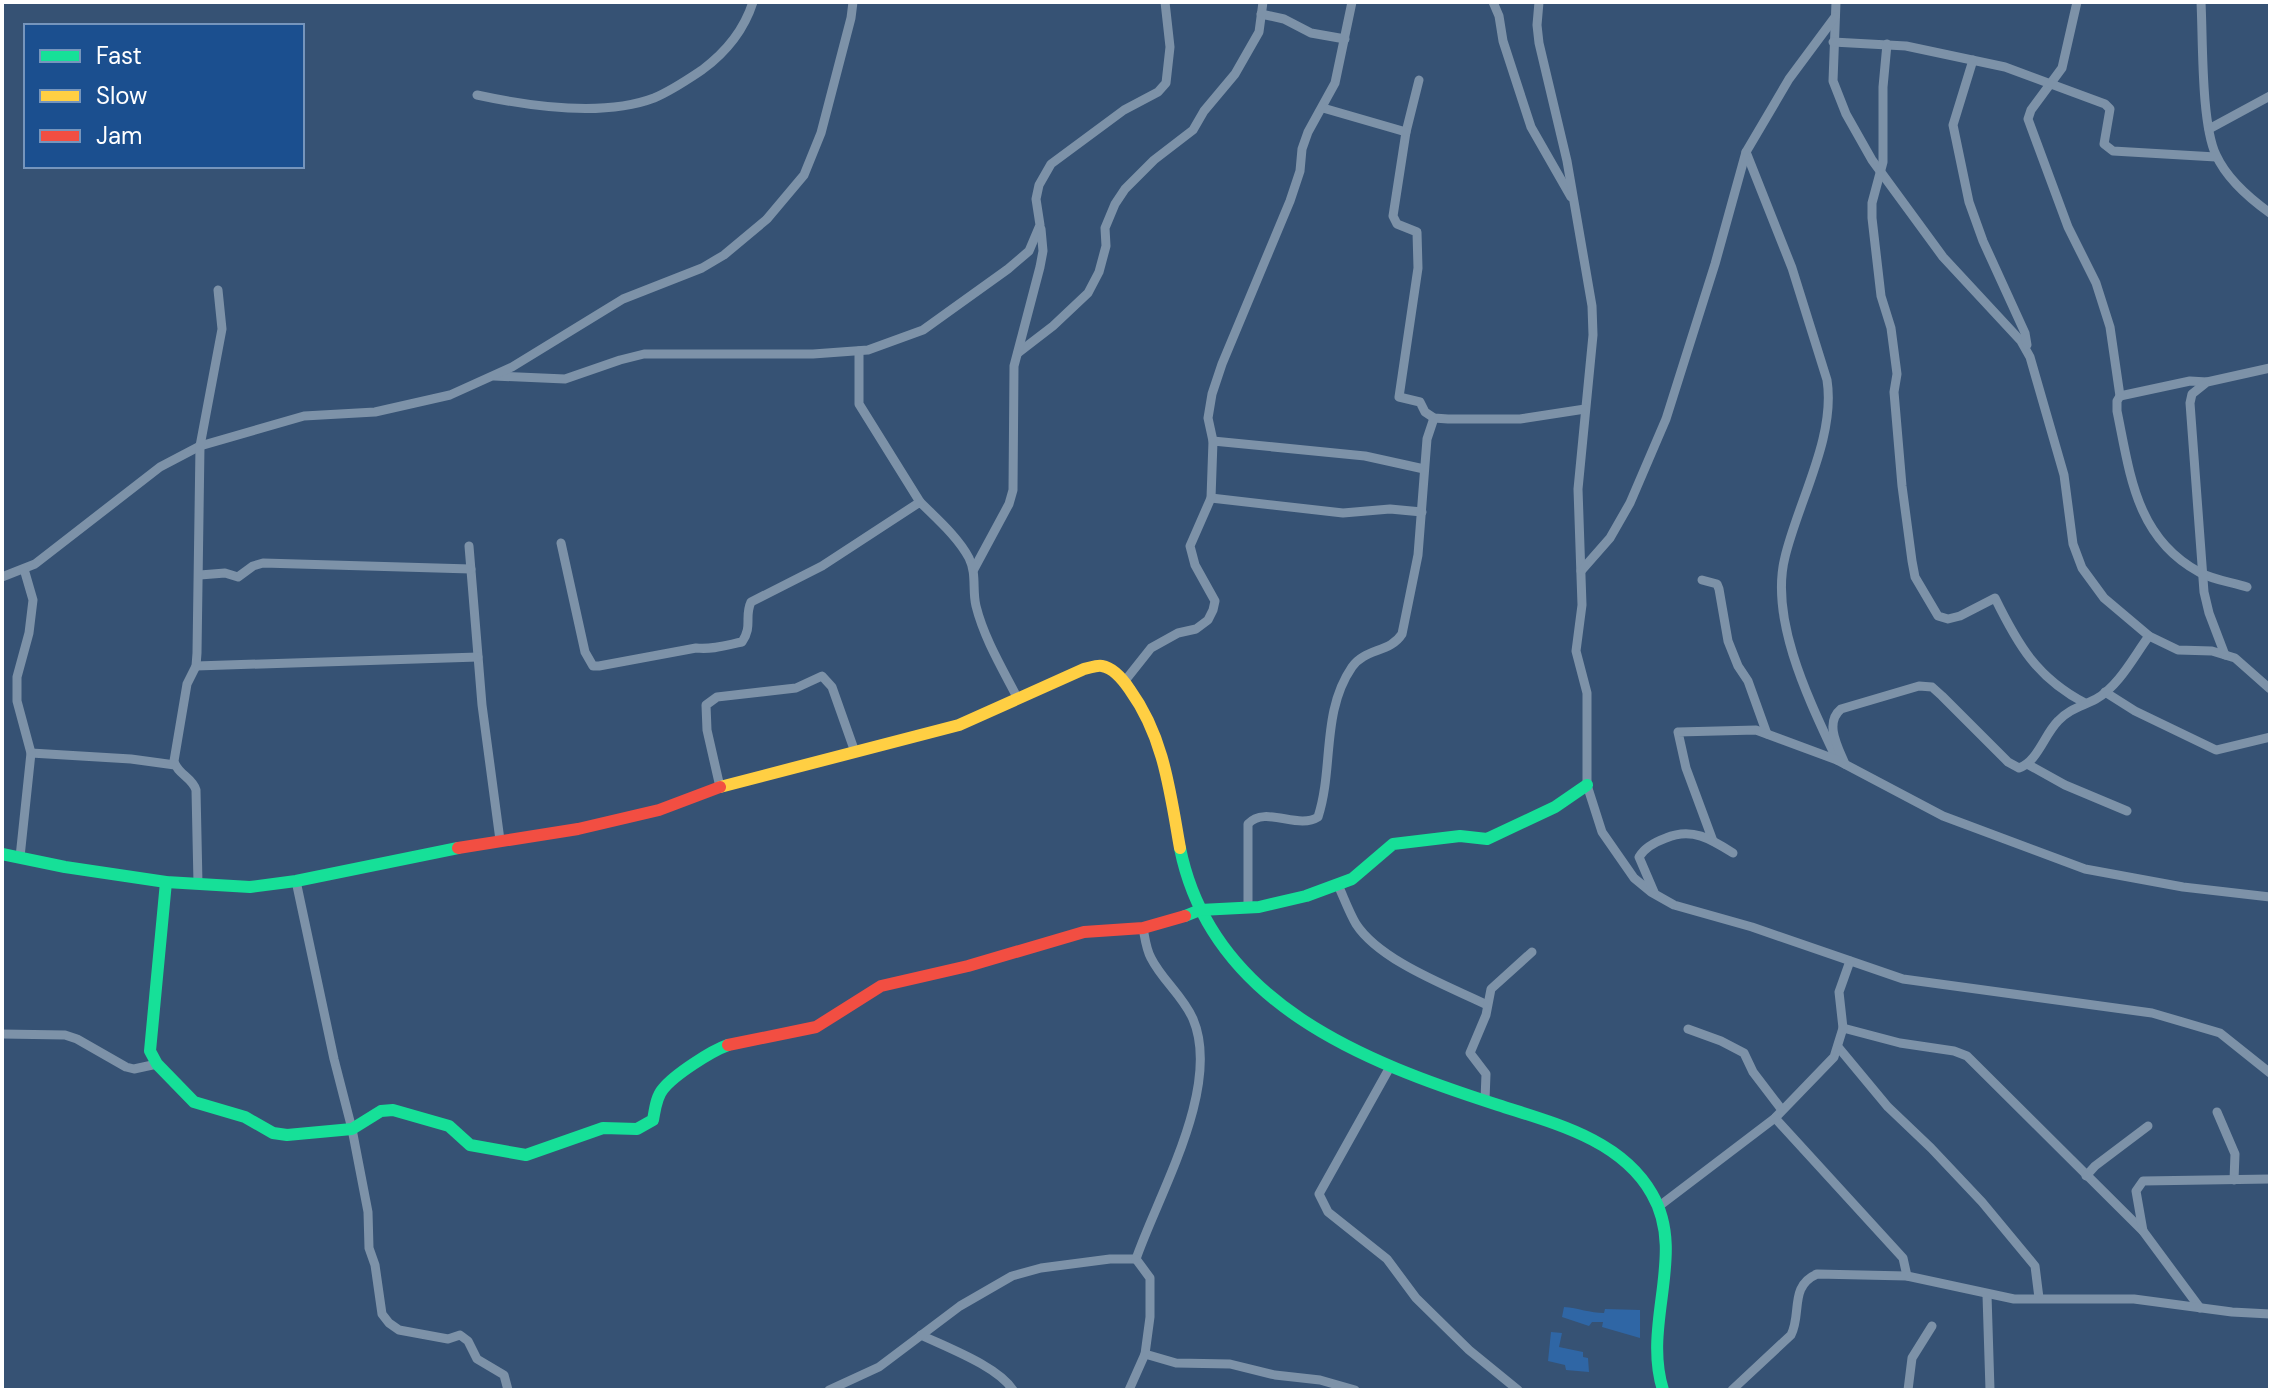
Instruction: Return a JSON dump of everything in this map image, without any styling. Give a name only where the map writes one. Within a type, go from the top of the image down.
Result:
[{"type":"main road","points":[[2,854],[166,882],[250,887],[296,881],[500,840],[578,829],[659,810],[720,787],[959,725],[1084,669],[1103,666],[1115,672],[1144,708],[1162,753],[1182,858],[1200,910],[1223,950],[1243,974],[1278,1006],[1319,1033],[1390,1067],[1571,1129],[1604,1144],[1625,1159],[1641,1177],[1658,1207],[1665,1230],[1666,1257],[1654,1329],[1663,1390]]},
{"type":"main road","points":[[166,882],[150,1051],[157,1064],[194,1102],[245,1117],[273,1133],[287,1135],[352,1129],[381,1111],[393,1110],[449,1126],[470,1145],[526,1155],[603,1128],[637,1129],[653,1120],[658,1097],[664,1087],[722,1046],[816,1027],[875,989],[891,983],[968,966],[1075,934],[1143,928],[1200,910],[1280,903],[1338,885],[1366,869],[1393,844],[1460,836],[1487,839],[1555,807],[1587,785]]},
{"type":"street","points":[[477,95],[523,105],[564,108],[612,106],[653,98],[713,62],[734,39],[753,2]]},
{"type":"street","points":[[2,577],[35,564],[160,467],[200,446],[304,416],[352,415],[450,395],[512,367],[623,299],[702,268],[724,255],[767,219],[804,175],[821,133],[853,2]]},
{"type":"street","points":[[974,569],[1009,504],[1013,490],[1013,389],[1018,353],[1043,251],[1036,199],[1043,176],[1051,164],[1124,110],[1158,92],[1166,83],[1170,47],[1165,2]]},
{"type":"street","points":[[1018,353],[1088,293],[1099,272],[1106,246],[1105,228],[1115,204],[1125,189],[1154,160],[1193,130],[1204,111],[1235,74],[1259,32],[1263,2]]},
{"type":"street","points":[[1124,682],[1151,648],[1178,633],[1196,629],[1208,620],[1213,610],[1215,601],[1195,565],[1190,546],[1211,498],[1213,441],[1208,418],[1212,394],[1290,201],[1308,132],[1335,83],[1352,2]]},
{"type":"street","points":[[1493,2],[1531,127],[1576,207]]},
{"type":"street","points":[[1539,2],[1539,43],[1576,207],[1592,306],[1593,335],[1578,489],[1582,605],[1576,651],[1587,693],[1587,785],[1602,832],[1634,878],[1674,905],[1752,927],[1903,979],[2152,1013],[2220,1033],[2270,1073]]},
{"type":"street","points":[[1836,2],[1833,81],[1846,114],[1880,172],[1943,257],[2013,331],[2028,353]]},
{"type":"street","points":[[2077,2],[2062,68],[2031,110],[2028,119],[2068,227],[2096,283],[2110,327],[2120,396],[2117,411],[2139,506],[2159,538],[2202,574],[2247,587]]},
{"type":"street","points":[[2201,2],[2209,129],[2216,157],[2237,185],[2270,213]]},
{"type":"street","points":[[1261,14],[1284,19],[1311,33],[1345,39]]},
{"type":"street","points":[[1581,571],[1610,538],[1630,503],[1666,419],[1715,264],[1746,152],[1789,79],[1835,16]]},
{"type":"street","points":[[1833,42],[1887,44],[2005,67],[2105,104],[2110,109],[2104,144],[2107,149],[2216,157]]},
{"type":"street","points":[[1887,44],[1883,87],[1884,144],[1872,203],[1872,218],[1881,296],[1891,328],[1897,374],[1894,392],[1899,454],[1915,577],[1938,616],[1948,619],[1995,598],[2025,654],[2058,686],[2085,703]]},
{"type":"street","points":[[1973,60],[1953,125],[1969,202],[1983,241],[2025,333],[2028,353],[2064,475],[2073,544],[2082,568],[2104,598],[2149,636],[2178,650],[2212,651],[2235,658],[2270,689]]},
{"type":"street","points":[[1419,80],[1406,132],[1393,216],[1397,224],[1417,232],[1419,240],[1418,268],[1399,397],[1420,402],[1425,412],[1434,418],[1520,419],[1585,409]]},
{"type":"street","points":[[2209,129],[2270,96]]},
{"type":"street","points":[[1323,108],[1406,132]]},
{"type":"street","points":[[1746,152],[1792,268],[1830,398],[1823,435],[1784,558],[1781,585],[1782,610],[1795,656],[1841,762]]},
{"type":"street","points":[[491,376],[565,379],[644,354],[813,354],[859,351],[894,343],[932,323],[1029,251],[1040,225]]},
{"type":"street","points":[[175,765],[187,684],[196,666],[200,446],[222,329],[218,290]]},
{"type":"street","points":[[859,351],[859,404],[920,502],[963,547],[974,569],[975,604],[1017,697]]},
{"type":"street","points":[[2120,396],[2270,368]]},
{"type":"street","points":[[2207,382],[2192,394],[2190,403],[2202,574],[2209,613],[2225,655]]},
{"type":"street","points":[[1248,907],[1248,824],[1252,819],[1262,817],[1310,822],[1318,817],[1335,702],[1351,668],[1361,656],[1389,647],[1402,634],[1418,555],[1427,439],[1434,418]]},
{"type":"street","points":[[1213,441],[1365,456],[1424,469]]},
{"type":"street","points":[[1211,498],[1343,513],[1390,509],[1422,512]]},
{"type":"street","points":[[561,543],[585,652],[593,666],[599,666],[742,642],[749,632],[748,608],[751,602],[822,566],[920,502]]},
{"type":"street","points":[[469,546],[478,657],[500,840]]},
{"type":"street","points":[[200,575],[225,573],[238,577],[263,563],[471,569]]},
{"type":"street","points":[[20,857],[31,753],[17,701],[17,677],[29,633],[33,600],[24,569]]},
{"type":"street","points":[[1702,580],[1717,584],[1728,641],[1748,681],[1767,734]]},
{"type":"street","points":[[1841,762],[1832,720],[1835,714],[1841,709],[1919,686],[1932,687],[2008,762],[2019,768],[2029,765],[2058,721],[2105,692],[2149,636]]},
{"type":"street","points":[[196,666],[478,657]]},
{"type":"street","points":[[720,787],[707,730],[706,705],[717,697],[796,688],[822,676],[832,687],[855,752]]},
{"type":"street","points":[[2105,692],[2135,711],[2216,750],[2270,737]]},
{"type":"street","points":[[1713,841],[1686,768],[1678,732],[1756,730],[1841,762],[1943,816],[2085,869],[2183,887],[2270,897]]},
{"type":"street","points":[[31,753],[175,765],[193,781],[196,790],[198,884]]},
{"type":"street","points":[[2029,765],[2065,785],[2127,811]]},
{"type":"street","points":[[1655,895],[1639,857],[1655,842],[1686,832],[1713,841],[1733,853]]},
{"type":"street","points":[[296,881],[352,1129],[368,1212],[369,1248],[375,1265],[380,1308],[393,1327],[448,1339],[460,1335],[468,1341],[477,1359],[504,1375],[508,1390]]},
{"type":"street","points":[[1338,885],[1357,925],[1377,945],[1410,966],[1487,1005]]},
{"type":"street","points":[[1136,1259],[1187,1132],[1198,1074],[1199,1049],[1193,1019],[1150,957],[1143,928]]},
{"type":"street","points":[[1485,1100],[1486,1074],[1470,1053],[1491,989],[1532,952]]},
{"type":"street","points":[[1658,1207],[1778,1114],[1834,1057],[1843,1028],[1839,992],[1850,961]]},
{"type":"street","points":[[1843,1028],[1967,1056],[2143,1231],[2200,1308]]},
{"type":"street","points":[[1688,1029],[1744,1053],[1778,1114],[1903,1258],[1907,1276]]},
{"type":"street","points":[[2,1034],[65,1035],[126,1067],[134,1069],[157,1064]]},
{"type":"street","points":[[1839,1048],[1894,1114],[1982,1202],[2035,1266],[2039,1298]]},
{"type":"street","points":[[1390,1067],[1319,1194],[1322,1202],[1328,1212],[1387,1259],[1416,1298],[1469,1350],[1518,1390]]},
{"type":"street","points":[[2217,1112],[2235,1154],[2234,1180]]},
{"type":"street","points":[[2086,1176],[2148,1126]]},
{"type":"street","points":[[2143,1231],[2136,1191],[2143,1181],[2270,1179]]},
{"type":"street","points":[[829,1390],[879,1367],[960,1306],[1012,1276],[1110,1259],[1136,1259]]},
{"type":"street","points":[[1129,1390],[1145,1354],[1151,1286],[1145,1270],[1136,1259]]},
{"type":"street","points":[[1732,1390],[1791,1335],[1796,1326],[1798,1293],[1811,1276],[1907,1276],[2014,1299],[2134,1299],[2270,1314]]},
{"type":"street","points":[[1987,1295],[1990,1390]]},
{"type":"street","points":[[1908,1390],[1912,1358],[1932,1326]]},
{"type":"street","points":[[921,1335],[992,1371],[1007,1381],[1013,1390]]},
{"type":"street","points":[[1145,1354],[1176,1363],[1230,1364],[1275,1375],[1320,1380],[1355,1390]]},
{"type":"shaded area","points":[[1564,1307],[1604,1313],[1605,1309],[1640,1310],[1640,1338],[1602,1327],[1603,1322],[1592,1322],[1589,1326],[1562,1317]]},
{"type":"shaded area","points":[[1551,1332],[1562,1333],[1559,1347],[1583,1352],[1583,1357],[1588,1358],[1589,1372],[1566,1370],[1565,1365],[1548,1361]]},
{"type":"traffic: fast","points":[[1185,916],[1200,910],[1259,907],[1306,896],[1352,879],[1393,844],[1460,836],[1487,839],[1555,807],[1587,785]]},
{"type":"traffic: fast","points":[[2,854],[166,882],[250,887],[296,881],[458,848]]},
{"type":"traffic: fast","points":[[1180,848],[1197,902],[1224,948],[1259,986],[1300,1018],[1347,1046],[1396,1068],[1584,1136],[1623,1159],[1639,1175],[1662,1217],[1666,1241],[1657,1340],[1663,1390]]},
{"type":"traffic: fast","points":[[166,882],[150,1051],[157,1064],[194,1102],[245,1117],[273,1133],[287,1135],[352,1129],[381,1111],[393,1110],[449,1126],[470,1145],[526,1155],[603,1128],[637,1129],[653,1120],[659,1096],[668,1083],[693,1064],[728,1045]]},
{"type":"traffic: slow","points":[[720,787],[959,725],[1084,669],[1102,666],[1115,672],[1125,683],[1151,727],[1164,766],[1180,848]]},
{"type":"traffic: jam","points":[[458,848],[578,829],[659,810],[720,787]]},
{"type":"traffic: jam","points":[[728,1045],[816,1027],[881,986],[968,966],[1084,932],[1143,928],[1185,916]]}]
